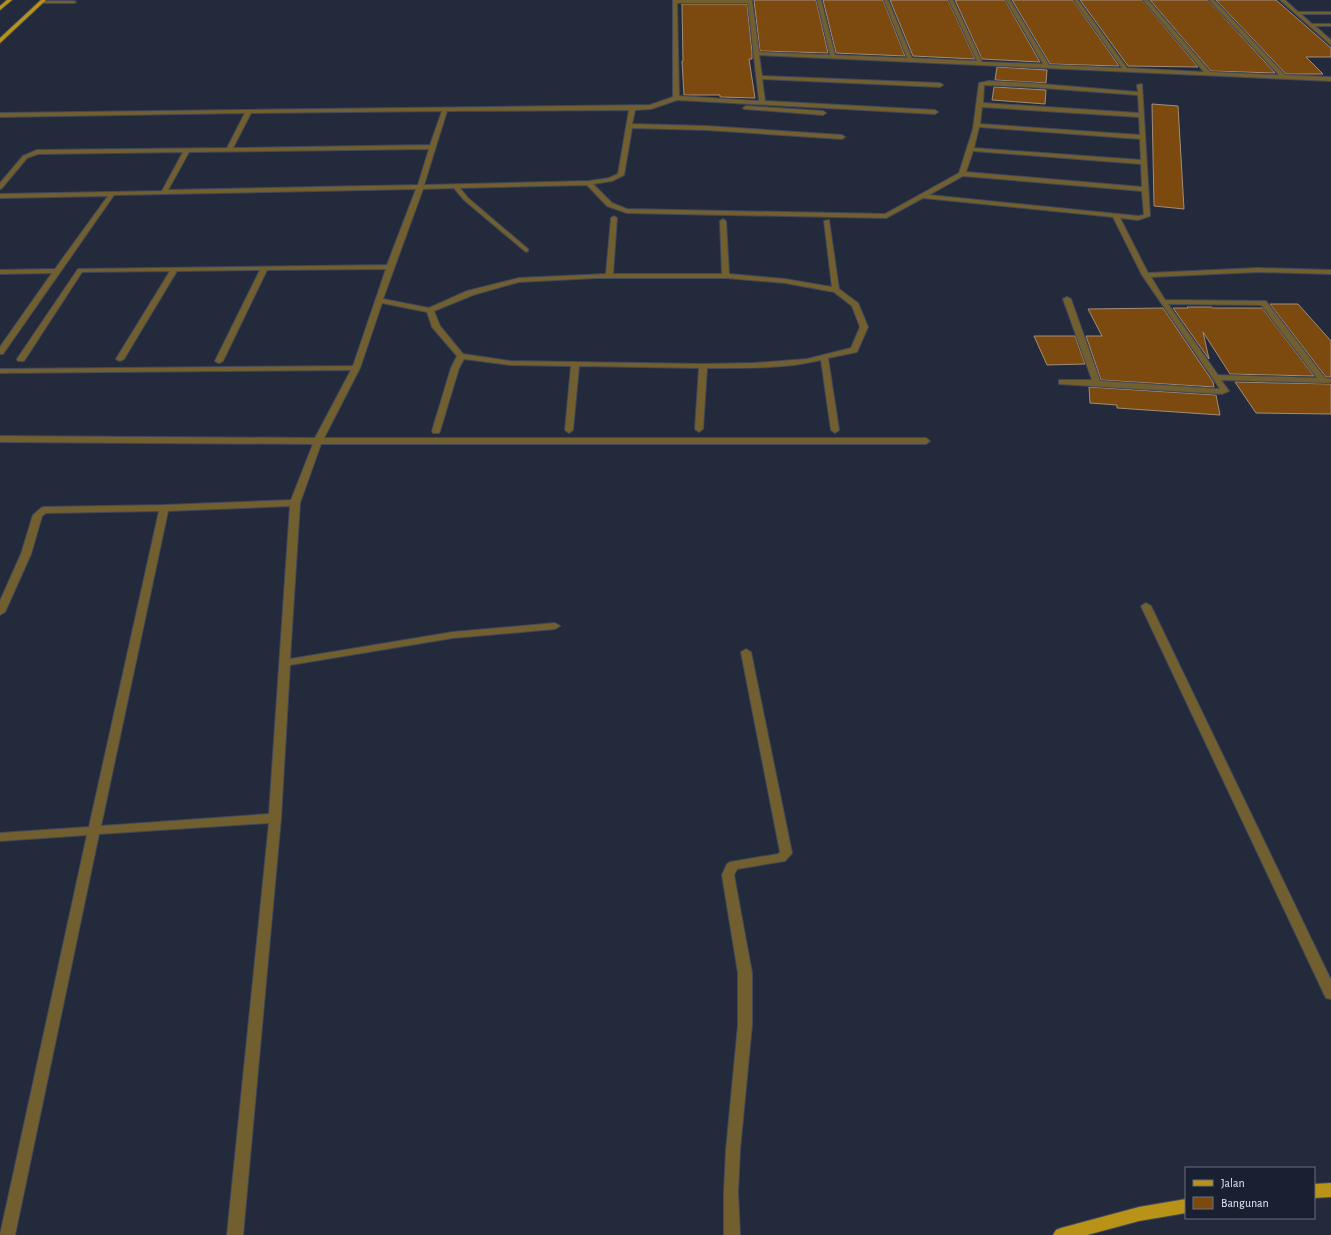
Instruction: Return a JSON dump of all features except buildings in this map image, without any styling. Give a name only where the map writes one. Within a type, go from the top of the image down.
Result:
[{"type":"main road","points":[[0,9],[10,0]]},
{"type":"main road","points":[[0,41],[43,1]]},
{"type":"main road","points":[[1315,1191],[1331,1190]]},
{"type":"main road","points":[[1060,1235],[1139,1214],[1185,1206]]},
{"type":"street","points":[[819,0],[833,56]]},
{"type":"street","points":[[886,0],[910,60]]},
{"type":"street","points":[[951,0],[980,63]]},
{"type":"street","points":[[1008,0],[1047,66]]},
{"type":"street","points":[[1076,0],[1125,69]]},
{"type":"street","points":[[1145,0],[1208,73]]},
{"type":"street","points":[[1211,0],[1284,76]]},
{"type":"street","points":[[1282,0],[1331,43]]},
{"type":"street","points":[[43,1],[74,2]]},
{"type":"street","points":[[676,98],[675,1],[750,1],[762,102]]},
{"type":"street","points":[[1297,13],[1331,13]]},
{"type":"street","points":[[1310,25],[1331,24]]},
{"type":"street","points":[[756,53],[1331,79]]},
{"type":"street","points":[[759,77],[940,85]]},
{"type":"street","points":[[962,174],[981,104],[981,84],[989,82],[1141,94]]},
{"type":"street","points":[[923,196],[983,204],[1138,218],[1147,216],[1140,85]]},
{"type":"street","points":[[0,115],[632,108],[651,107],[676,98],[935,112]]},
{"type":"street","points":[[662,102],[822,113]]},
{"type":"street","points":[[981,104],[1142,115]]},
{"type":"street","points":[[0,196],[589,183],[610,180],[621,175],[632,108]]},
{"type":"street","points":[[232,1234],[275,818],[295,503],[318,441],[356,368],[390,266],[420,187],[445,109]]},
{"type":"street","points":[[229,149],[249,112]]},
{"type":"street","points":[[629,126],[706,128],[842,136]]},
{"type":"street","points":[[976,126],[1143,137]]},
{"type":"street","points":[[0,187],[25,157],[32,153],[432,147]]},
{"type":"street","points":[[970,149],[1144,162]]},
{"type":"street","points":[[164,192],[187,150]]},
{"type":"street","points":[[589,183],[614,209],[627,212],[886,216],[962,174],[1146,189]]},
{"type":"street","points":[[455,185],[466,199],[526,250]]},
{"type":"street","points":[[0,352],[112,194]]},
{"type":"street","points":[[1062,382],[1097,382],[1225,391],[1146,275],[1116,215]]},
{"type":"street","points":[[609,276],[614,218]]},
{"type":"street","points":[[723,221],[726,276]]},
{"type":"street","points":[[827,221],[836,290]]},
{"type":"street","points":[[21,359],[80,270],[390,266]]},
{"type":"street","points":[[219,361],[265,268]]},
{"type":"street","points":[[120,359],[175,269]]},
{"type":"street","points":[[1146,275],[1258,270],[1331,272]]},
{"type":"street","points":[[0,272],[57,271]]},
{"type":"street","points":[[379,300],[430,310],[470,293],[519,280],[609,276],[726,276],[786,281],[836,290],[855,306],[864,327],[854,350],[806,361],[703,366],[510,363],[461,356],[436,327],[430,310]]},
{"type":"street","points":[[1067,299],[1097,382]]},
{"type":"street","points":[[1163,302],[1263,303],[1327,381]]},
{"type":"street","points":[[436,431],[455,368],[461,356]]},
{"type":"street","points":[[824,357],[835,430]]},
{"type":"street","points":[[569,430],[575,364]]},
{"type":"street","points":[[699,429],[703,366]]},
{"type":"street","points":[[0,371],[356,368]]},
{"type":"street","points":[[1216,377],[1327,381]]},
{"type":"street","points":[[0,439],[926,442]]},
{"type":"street","points":[[0,612],[26,554],[38,515],[42,511],[295,503]]},
{"type":"street","points":[[7,1235],[164,508]]},
{"type":"street","points":[[1146,606],[1331,994]]},
{"type":"street","points":[[285,663],[453,635],[555,626]]},
{"type":"street","points":[[732,1235],[731,1192],[733,1150],[745,1025],[745,973],[728,875],[731,867],[734,865],[781,858],[786,852],[746,652]]},
{"type":"street","points":[[0,837],[275,818]]}]
